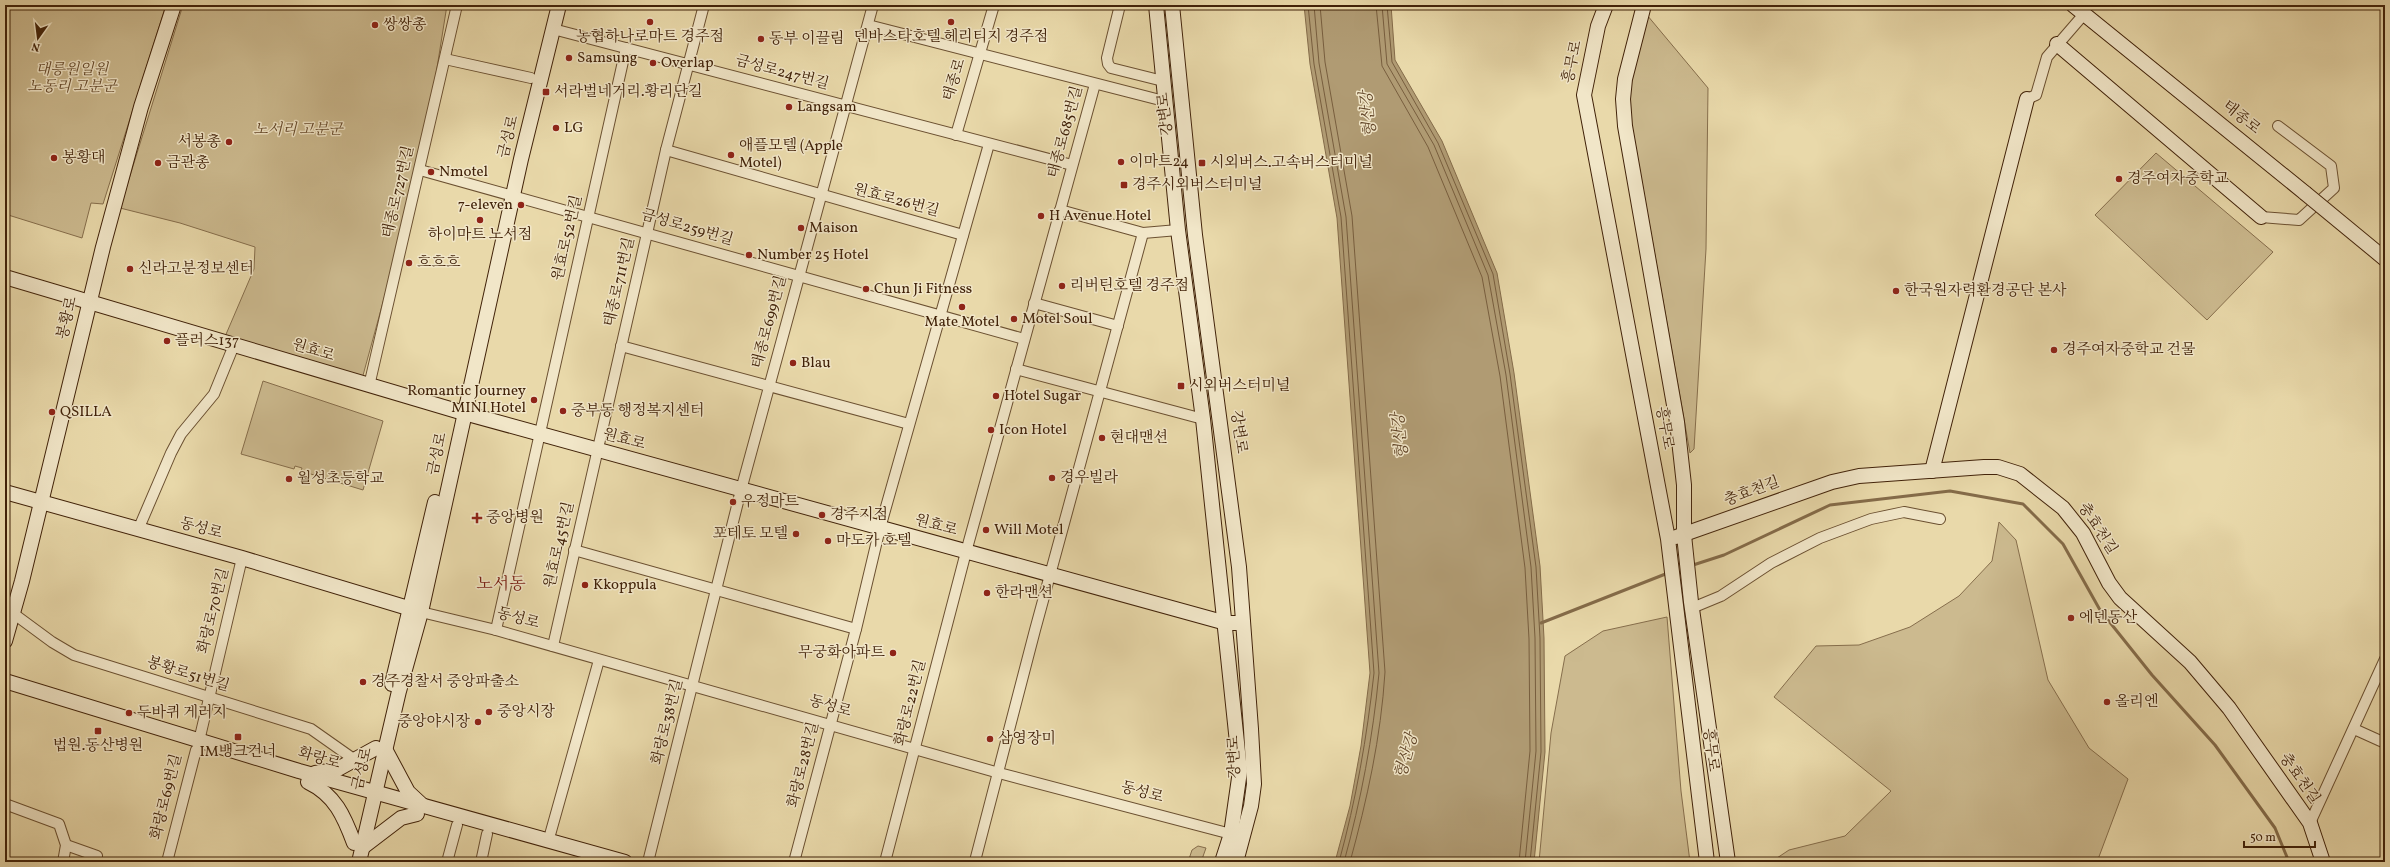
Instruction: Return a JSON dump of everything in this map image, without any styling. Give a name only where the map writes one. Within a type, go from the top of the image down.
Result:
[{"type":"street","name":"봉황로","points":[[5,641],[10,614],[41,504],[89,301],[141,107],[174,5]]},
{"type":"street","name":"태종로727번길","points":[[369,386],[457,5]]},
{"type":"street","name":"금성로","points":[[350,862],[358,845],[415,610],[508,195],[531,78],[549,5]]},
{"type":"street","name":"금성로","points":[[508,195],[559,5]]},
{"type":"street","name":"태종로711번길","points":[[597,450],[666,150],[704,5]]},
{"type":"street","name":"태종로699번길","points":[[741,490],[798,275],[822,196],[873,5]]},
{"type":"street","points":[[981,55],[994,5]]},
{"type":"street","points":[[1120,5],[1107,58],[1108,64],[1111,68],[1163,81]]},
{"type":"street","points":[[1150,5],[1154,25],[1158,30]]},
{"type":"street","name":"강변로","points":[[1156,5],[1164,101],[1178,230],[1203,419],[1226,623],[1240,771],[1236,862]]},
{"type":"street","name":"강변로","points":[[1172,5],[1195,235],[1239,567],[1254,784],[1237,836],[1222,860]]},
{"type":"street","name":"흥무로","points":[[1606,5],[1598,26],[1584,95],[1668,539],[1707,862]]},
{"type":"street","name":"흥무로","points":[[1644,5],[1625,79],[1623,99],[1631,163],[1677,422],[1684,485],[1684,535],[1686,557],[1728,862]]},
{"type":"street","points":[[1932,471],[2027,99],[2036,95],[2047,57],[2079,9]]},
{"type":"street","name":"태종로","points":[[2079,9],[2385,259]]},
{"type":"street","name":"태종로","points":[[868,25],[981,55],[956,135]]},
{"type":"street","name":"금성로247번길","points":[[553,29],[1072,165]]},
{"type":"street","points":[[2057,44],[2262,217],[2299,220],[2334,188],[2331,166],[2278,126]]},
{"type":"street","name":"원효로52번길","points":[[496,630],[626,48]]},
{"type":"street","name":"태종로685번길","points":[[966,552],[1095,84],[981,55]]},
{"type":"street","points":[[445,59],[531,78]]},
{"type":"street","points":[[1095,84],[1164,101]]},
{"type":"street","points":[[880,528],[989,144]]},
{"type":"street","points":[[666,150],[822,196]]},
{"type":"street","points":[[420,170],[508,195]]},
{"type":"street","name":"금성로259번길","points":[[508,195],[588,216],[1024,339]]},
{"type":"street","name":"원효로26번길","points":[[822,196],[963,235]]},
{"type":"street","points":[[1060,210],[1143,233],[1178,230]]},
{"type":"street","points":[[975,861],[1033,638],[1143,233]]},
{"type":"street","name":"원효로","points":[[5,276],[460,412],[1051,576],[1226,623],[1243,623]]},
{"type":"street","points":[[1034,303],[1118,326]]},
{"type":"street","points":[[138,530],[171,453],[181,434],[214,394],[234,345]]},
{"type":"street","name":"태종로699번길","points":[[621,346],[768,386]]},
{"type":"street","points":[[1016,369],[1100,393],[1203,419]]},
{"type":"street","points":[[768,386],[909,424]]},
{"type":"street","name":"원효로45번길","points":[[553,646],[597,450]]},
{"type":"street","name":"충효천길","points":[[1668,539],[1684,535],[1832,482],[1859,476],[1984,467],[2009,470],[2020,474],[2063,508],[2082,533],[2109,583],[2120,598],[2190,662],[2229,708],[2310,823],[2322,862]]},
{"type":"street","name":"화랑로38번길","points":[[648,862],[741,490]]},
{"type":"street","name":"동성로","points":[[5,492],[41,504],[242,558],[415,610],[496,630],[999,773],[1237,836]]},
{"type":"street","points":[[1692,605],[1721,596],[1771,563],[1820,538],[1857,524],[1904,512],[1940,519]]},
{"type":"street","name":"화랑로28번길","points":[[794,862],[856,629],[880,528]]},
{"type":"street","points":[[574,550],[856,629]]},
{"type":"street","name":"화랑로22번길","points":[[885,862],[966,552]]},
{"type":"street","name":"화랑로70번길","points":[[198,745],[208,697],[242,558]]},
{"type":"street","name":"봉황로51번길","points":[[10,614],[74,655],[310,730],[355,760]]},
{"type":"street","points":[[2310,823],[2385,659]]},
{"type":"street","points":[[548,842],[599,660]]},
{"type":"street","name":"화랑로","points":[[5,681],[198,745]]},
{"type":"street","name":"화랑로","points":[[5,690],[198,745],[420,811],[625,862]]},
{"type":"street","points":[[2354,729],[2385,743]]},
{"type":"street","name":"화랑로69번길","points":[[168,862],[198,745]]},
{"type":"street","points":[[381,749],[420,811],[401,818],[358,845],[340,808],[321,789],[306,777],[336,770],[381,749]]},
{"type":"street","points":[[5,804],[59,824],[66,845],[63,862]]},
{"type":"street","name":"화랑로","points":[[420,811],[457,825],[588,862]]},
{"type":"street","points":[[447,862],[457,825]]},
{"type":"street","points":[[481,862],[487,834]]},
{"type":"street","points":[[66,845],[97,856],[95,862]]},
{"type":"street","name":"금성로","points":[[358,845],[359,862]]},
{"type":"green space","name":"대릉원일원 노동리 고분군","points":[[5,5],[66,5],[72,10],[75,5],[166,5],[103,204],[91,203],[82,238],[5,214]]},
{"type":"green space","name":"노서리 고분군","points":[[183,5],[447,5],[429,118],[403,229],[362,379],[224,339],[254,269],[255,247],[180,223],[120,208]]},
{"type":"green space","points":[[1647,15],[1708,88],[1706,249],[1694,449],[1690,453],[1627,98]]},
{"type":"green space","points":[[2156,153],[2273,252],[2207,320],[2095,215]]},
{"type":"green space","points":[[263,381],[383,421],[363,490],[301,471],[302,468],[295,466],[294,469],[241,454]]},
{"type":"green space","points":[[1999,522],[2016,540],[2048,680],[2089,748],[2128,779],[2097,862],[1771,862],[1789,850],[1845,836],[1891,791],[1774,697],[1816,646],[1859,645],[1910,627],[1959,596],[1992,561]]},
{"type":"green space","points":[[1667,617],[1681,791],[1690,862],[1539,862],[1551,733],[1565,656],[1603,631]]},
{"type":"green space","points":[[1198,846],[1206,848],[1201,862],[1188,862],[1192,850]]},
{"type":"water","name":"형산강","points":[[1304,5],[1391,5],[1395,60],[1442,141],[1497,273],[1514,373],[1540,566],[1544,638],[1545,752],[1534,862],[1335,862],[1350,806],[1361,746],[1370,673],[1337,218],[1310,64]]},
{"type":"waterway","points":[[1690,566],[1724,555],[1830,505],[1950,491],[2023,504],[2063,544],[2100,610],[2152,675],[2215,745],[2275,828],[2289,862]]},
{"type":"waterway","points":[[1541,623],[1668,573]]},
{"type":"place","name":"농협하나로마트 경주점","points":[[650,22]]},
{"type":"place","name":"덴바스타호텔 헤리티지 경주점","points":[[951,22]]},
{"type":"place","name":"쌍쌍총","points":[[375,25]]},
{"type":"place","name":"동부 이끌림","points":[[761,39]]},
{"type":"place","name":"Samsung","points":[[569,58]]},
{"type":"place","name":"Overlap","points":[[653,63]]},
{"type":"place","name":"서라벌네거리.황리단길","points":[[546,92]]},
{"type":"place","name":"Langsam","points":[[789,107]]},
{"type":"place","name":"LG","points":[[556,128]]},
{"type":"place","name":"서봉총","points":[[229,142]]},
{"type":"place","name":"애플모텔 (Apple Motel)","points":[[731,155]]},
{"type":"place","name":"봉황대","points":[[54,158]]},
{"type":"place","name":"이마트24","points":[[1121,162]]},
{"type":"place","name":"금관총","points":[[158,163]]},
{"type":"place","name":"시외버스.고속버스터미널","points":[[1202,163]]},
{"type":"place","name":"Nmotel","points":[[431,172]]},
{"type":"place","name":"경주여자중학교","points":[[2119,179]]},
{"type":"place","name":"경주시외버스터미널","points":[[1124,185]]},
{"type":"place","name":"7-eleven","points":[[521,205]]},
{"type":"place","name":"H Avenue Hotel","points":[[1041,216]]},
{"type":"place","name":"하이마트 노서점","points":[[480,220]]},
{"type":"place","name":"Maison","points":[[801,228]]},
{"type":"place","name":"Number 25 Hotel","points":[[749,255]]},
{"type":"place","name":"흐흐흐","points":[[409,263]]},
{"type":"place","name":"신라고분정보센터","points":[[130,269]]},
{"type":"place","name":"리버틴호텔 경주점","points":[[1062,286]]},
{"type":"place","name":"Chun Ji Fitness","points":[[866,289]]},
{"type":"place","name":"한국원자력환경공단 본사","points":[[1896,291]]},
{"type":"place","name":"Mate Motel","points":[[962,307]]},
{"type":"place","name":"Motel Soul","points":[[1014,319]]},
{"type":"place","name":"플러스137","points":[[167,341]]},
{"type":"place","name":"경주여자중학교 건물","points":[[2054,350]]},
{"type":"place","name":"Blau","points":[[793,363]]},
{"type":"place","name":"시외버스터미널","points":[[1181,386]]},
{"type":"place","name":"Hotel Sugar","points":[[996,396]]},
{"type":"place","name":"Romantic Journey MINI Hotel","points":[[534,400]]},
{"type":"place","name":"중부동 행정복지센터","points":[[563,411]]},
{"type":"place","name":"QSILLA","points":[[52,412]]},
{"type":"place","name":"Icon Hotel","points":[[991,430]]},
{"type":"place","name":"현대맨션","points":[[1102,438]]},
{"type":"place","name":"경우빌라","points":[[1052,478]]},
{"type":"place","name":"월성초등학교","points":[[289,479]]},
{"type":"place","name":"우정마트","points":[[733,502]]},
{"type":"place","name":"경주지점","points":[[822,515]]},
{"type":"place","name":"중앙병원","points":[[477,518]]},
{"type":"place","name":"Will Motel","points":[[986,530]]},
{"type":"place","name":"포테토 모텔","points":[[796,534]]},
{"type":"place","name":"마도카 호텔","points":[[828,541]]},
{"type":"place","name":"Kkoppula","points":[[585,585]]},
{"type":"place","name":"한라맨션","points":[[987,593]]},
{"type":"place","name":"에덴동산","points":[[2071,618]]},
{"type":"place","name":"무궁화아파트","points":[[893,653]]},
{"type":"place","name":"경주경찰서 중앙파출소","points":[[363,682]]},
{"type":"place","name":"올리엔","points":[[2107,702]]},
{"type":"place","name":"중앙시장","points":[[489,712]]},
{"type":"place","name":"두바퀴 게러지","points":[[129,713]]},
{"type":"place","name":"중앙야시장","points":[[478,722]]},
{"type":"place","name":"법원.동산병원","points":[[98,731]]},
{"type":"place","name":"IM뱅크건너","points":[[238,737]]},
{"type":"place","name":"삼영장미","points":[[990,739]]},
{"type":"district","name":"노서동","points":[[501,584]]}]
